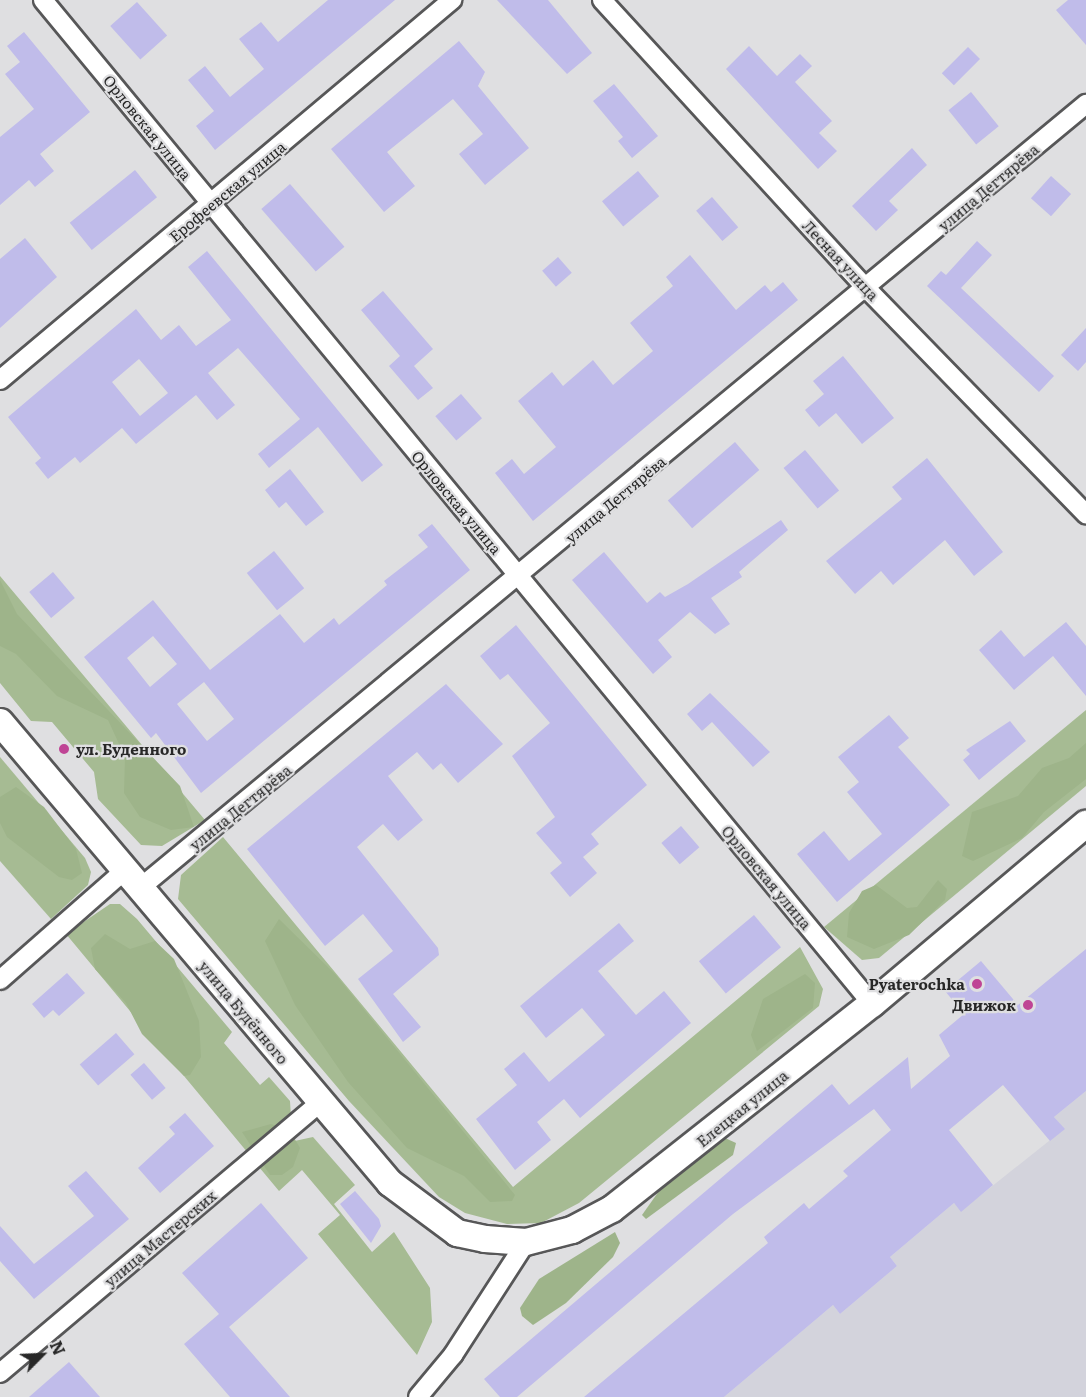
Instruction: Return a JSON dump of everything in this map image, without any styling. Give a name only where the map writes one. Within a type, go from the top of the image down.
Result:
[{"type":"main road","name":"улица Будённого","points":[[0,722],[320,1103],[423,1213],[457,1233],[526,1242]]},
{"type":"main road","name":"Елецкая улица","points":[[526,1242],[572,1230],[612,1209],[872,1004],[1086,824]]},
{"type":"street","name":"Орловская улица","points":[[43,0],[872,1004]]},
{"type":"street","name":"Ерофеевская улица","points":[[0,380],[211,205],[452,0]]},
{"type":"street","name":"Лесная улица","points":[[602,0],[868,290],[1086,514]]},
{"type":"street","name":"улица Дегтярёва","points":[[0,980],[520,579],[868,290],[1086,104]]},
{"type":"street","name":"улица Мастерских","points":[[0,1373],[320,1103]]},
{"type":"street","points":[[418,1397],[453,1355],[526,1242]]},
{"type":"shaded area","points":[[1086,1091],[1086,1397],[724,1397],[833,1305],[840,1314],[897,1266],[890,1257],[954,1203],[961,1211],[1064,1129],[1054,1117]]},
{"type":"green space","points":[[0,576],[205,820],[162,846],[141,845],[98,799],[94,772],[52,722],[31,721],[0,683]]},
{"type":"green space","points":[[0,580],[17,614],[180,786],[194,827],[171,830],[140,817],[124,793],[125,757],[108,720],[57,696],[16,654],[0,646]]},
{"type":"green space","points":[[1086,710],[1086,786],[879,958],[862,960],[824,927]]},
{"type":"green space","points":[[1086,743],[1086,779],[1044,812],[1022,838],[973,861],[962,856],[972,812],[1018,796],[1042,768],[1069,758]]},
{"type":"green space","points":[[0,757],[85,858],[91,872],[88,885],[51,919],[0,861]]},
{"type":"green space","points":[[16,787],[44,807],[76,849],[82,873],[72,880],[59,877],[7,837],[0,823],[0,797]]},
{"type":"green space","points":[[223,837],[513,1187],[800,947],[823,989],[819,1006],[579,1203],[541,1223],[507,1224],[465,1213],[439,1197],[349,1101],[178,899],[181,875]]},
{"type":"green space","points":[[938,880],[947,889],[945,900],[909,935],[874,949],[847,937],[849,913],[862,891],[876,885],[907,908],[917,907]]},
{"type":"green space","points":[[110,904],[120,904],[137,919],[232,1032],[224,1043],[260,1085],[269,1077],[290,1101],[291,1117],[248,1153],[66,934]]},
{"type":"green space","points":[[279,919],[335,974],[515,1195],[512,1201],[490,1202],[464,1176],[407,1148],[348,1082],[295,1005],[265,941]]},
{"type":"green space","points":[[105,934],[130,949],[155,941],[174,959],[199,1021],[201,1057],[190,1075],[184,1076],[142,1034],[126,1003],[95,969],[91,948]]},
{"type":"green space","points":[[805,974],[815,983],[813,1008],[757,1051],[751,1035],[763,999]]},
{"type":"green space","points":[[271,1124],[290,1131],[300,1148],[293,1167],[282,1175],[270,1175],[242,1132]]},
{"type":"green space","points":[[313,1137],[355,1185],[334,1204],[372,1252],[394,1232],[430,1288],[432,1322],[417,1355],[318,1234],[340,1215],[302,1170],[279,1191],[259,1167],[290,1142]]},
{"type":"green space","points":[[725,1138],[736,1143],[733,1155],[646,1219],[642,1215],[659,1191]]},
{"type":"green space","points":[[615,1232],[620,1243],[613,1257],[566,1303],[533,1325],[522,1316],[520,1308],[539,1279]]},
{"type":"building","points":[[328,0],[395,0],[215,150],[196,126],[214,111],[188,80],[205,66],[230,97],[264,69],[239,39],[261,22],[278,42]]},
{"type":"building","points":[[497,0],[548,0],[592,53],[567,74]]},
{"type":"building","points":[[1068,0],[1086,0],[1086,45],[1056,10]]},
{"type":"building","points":[[137,2],[167,35],[140,60],[110,26]]},
{"type":"building","points":[[24,32],[90,112],[40,154],[54,171],[35,187],[29,180],[0,205],[0,137],[34,109],[5,74],[20,62],[7,46]]},
{"type":"building","points":[[459,41],[485,72],[478,86],[529,148],[485,185],[459,154],[483,134],[453,99],[387,152],[415,186],[384,212],[331,149]]},
{"type":"building","points":[[749,46],[777,76],[800,54],[812,66],[795,82],[832,121],[819,133],[837,151],[818,169],[726,69]]},
{"type":"building","points":[[968,47],[980,59],[954,85],[942,73]]},
{"type":"building","points":[[614,84],[658,136],[632,158],[618,141],[623,137],[593,101]]},
{"type":"building","points":[[971,92],[999,126],[976,144],[948,110]]},
{"type":"building","points":[[912,148],[927,165],[889,201],[898,210],[876,231],[852,206]]},
{"type":"building","points":[[135,170],[157,197],[92,250],[70,223]]},
{"type":"building","points":[[638,171],[659,196],[623,226],[602,201]]},
{"type":"building","points":[[1051,176],[1071,194],[1051,216],[1031,198]]},
{"type":"building","points":[[290,184],[344,247],[316,272],[261,209]]},
{"type":"building","points":[[712,197],[738,227],[722,241],[696,211]]},
{"type":"building","points":[[25,238],[57,277],[0,328],[0,259]]},
{"type":"building","points":[[977,241],[992,255],[961,288],[1054,376],[1039,392],[927,286],[941,271],[946,275]]},
{"type":"building","points":[[207,251],[383,465],[362,482],[318,427],[269,468],[258,454],[300,419],[238,348],[208,373],[235,405],[217,420],[196,395],[136,444],[122,428],[80,463],[75,457],[48,479],[35,463],[41,458],[8,417],[136,309],[161,340],[179,325],[196,346],[231,320],[188,267]],"holes":[[[139,359],[168,393],[140,416],[112,382]]]},
{"type":"building","points":[[690,255],[736,310],[765,285],[771,292],[783,282],[798,300],[533,521],[495,473],[512,459],[524,474],[556,447],[518,401],[552,372],[563,386],[593,360],[613,385],[653,351],[630,323],[673,286],[666,277]]},
{"type":"building","points":[[558,257],[572,273],[556,287],[542,271]]},
{"type":"building","points":[[383,291],[433,349],[414,366],[433,388],[418,400],[389,366],[400,356],[361,310]]},
{"type":"building","points":[[1086,328],[1086,362],[1078,371],[1061,355]]},
{"type":"building","points":[[843,356],[894,418],[862,444],[836,413],[819,427],[805,410],[824,394],[813,381]]},
{"type":"building","points":[[461,394],[482,418],[456,440],[435,416]]},
{"type":"building","points":[[735,442],[759,470],[692,528],[668,500]]},
{"type":"building","points":[[805,450],[839,491],[818,509],[784,468]]},
{"type":"building","points":[[927,458],[1003,552],[974,576],[945,540],[893,585],[881,571],[855,594],[826,561],[902,499],[892,487]]},
{"type":"building","points":[[290,469],[324,512],[306,526],[286,502],[279,508],[265,490]]},
{"type":"building","points":[[781,520],[788,530],[739,572],[742,577],[711,598],[730,624],[715,634],[690,612],[658,640],[672,657],[653,674],[572,580],[604,552],[647,603],[660,592],[665,597],[688,584]]},
{"type":"building","points":[[432,524],[470,570],[201,793],[156,733],[151,738],[84,657],[153,600],[210,670],[280,614],[304,643],[334,618],[339,625],[387,585],[384,581],[428,547],[418,535]],"holes":[[[153,636],[177,664],[150,687],[127,658]],[[204,682],[234,719],[207,741],[177,704]]]},
{"type":"building","points":[[274,551],[304,588],[277,610],[247,573]]},
{"type":"building","points":[[53,572],[75,598],[51,618],[29,592]]},
{"type":"building","points":[[1066,622],[1086,646],[1086,696],[1053,656],[1014,690],[979,650],[1001,630],[1024,657]]},
{"type":"building","points":[[516,625],[647,785],[591,834],[599,844],[583,857],[597,873],[570,897],[550,873],[562,863],[536,833],[555,817],[512,756],[550,723],[508,674],[500,680],[480,656]]},
{"type":"building","points":[[446,684],[503,744],[458,783],[441,763],[433,770],[417,752],[388,776],[423,820],[398,841],[383,824],[357,847],[438,948],[439,955],[393,994],[421,1027],[403,1042],[358,979],[393,951],[363,914],[325,946],[247,849]]},
{"type":"building","points":[[710,693],[770,752],[753,767],[712,722],[702,731],[687,714]]},
{"type":"building","points":[[889,715],[909,738],[898,747],[950,805],[837,902],[797,854],[824,831],[849,861],[882,834],[847,792],[859,782],[838,757]]},
{"type":"building","points":[[1010,721],[1026,741],[979,780],[963,760],[970,754],[966,750]]},
{"type":"building","points":[[681,826],[699,847],[680,864],[661,843]]},
{"type":"building","points":[[754,915],[781,947],[726,993],[699,961]]},
{"type":"building","points":[[619,923],[634,941],[598,971],[636,1015],[664,991],[691,1023],[580,1118],[564,1099],[537,1122],[551,1140],[515,1170],[476,1119],[517,1085],[504,1069],[524,1052],[549,1082],[605,1035],[582,1008],[546,1038],[520,1006]]},
{"type":"building","points":[[1086,949],[1086,1091],[1054,1117],[1065,1129],[1050,1141],[1003,1085],[949,1130],[993,1185],[961,1212],[954,1203],[890,1257],[897,1266],[840,1314],[833,1305],[724,1397],[584,1397],[768,1243],[764,1237],[804,1203],[809,1209],[848,1176],[843,1171],[891,1130],[874,1109],[733,1214],[517,1397],[500,1397],[484,1379],[832,1084],[849,1105],[908,1057],[911,1089],[950,1056],[939,1035],[964,1014],[945,991],[981,961],[1018,1005]]},
{"type":"building","points":[[67,973],[85,993],[59,1016],[53,1010],[44,1018],[32,1004]]},
{"type":"building","points":[[116,1033],[134,1054],[98,1086],[80,1064]]},
{"type":"building","points":[[144,1063],[166,1088],[152,1100],[130,1075]]},
{"type":"building","points":[[185,1113],[214,1146],[160,1193],[138,1168],[175,1134],[169,1127]]},
{"type":"building","points":[[86,1171],[129,1219],[34,1299],[0,1261],[0,1226],[34,1264],[94,1216],[68,1186]]},
{"type":"building","points":[[355,1191],[379,1219],[381,1226],[371,1243],[340,1204]]},
{"type":"building","points":[[261,1203],[308,1258],[229,1327],[290,1397],[230,1397],[184,1344],[219,1314],[182,1273]]},
{"type":"building","points":[[69,1362],[100,1397],[29,1397]]},
{"type":"place","name":"ул. Буденного","points":[[64,749]]},
{"type":"place","name":"Pyaterochka","points":[[977,984]]},
{"type":"place","name":"Движок","points":[[1028,1005]]}]
